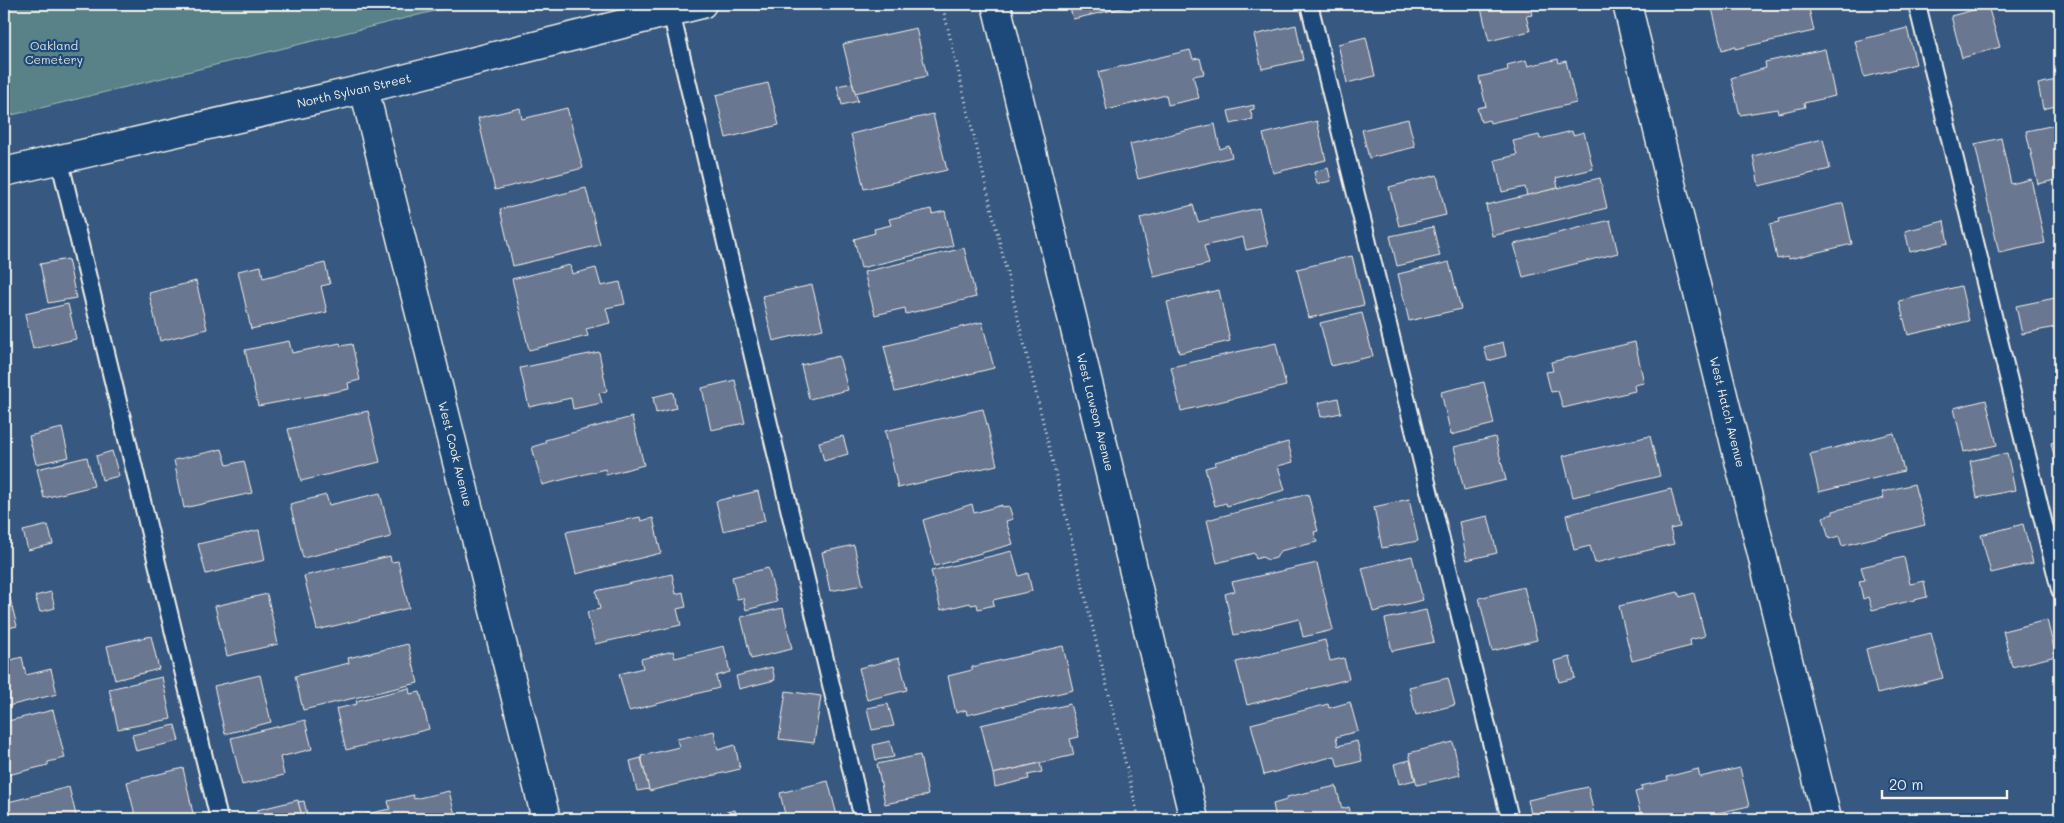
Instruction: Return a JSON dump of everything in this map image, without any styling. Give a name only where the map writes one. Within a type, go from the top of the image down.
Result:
[{"type":"street","name":"North Sylvan Street","points":[[4,172],[364,90],[702,4]]},
{"type":"street","name":"West Lawson Avenue","points":[[996,4],[1194,819]]},
{"type":"street","name":"West Hatch Avenue","points":[[1627,4],[1826,819]]},
{"type":"street","name":"West Cook Avenue","points":[[364,90],[546,819]]},
{"type":"lane","points":[[1309,4],[1510,819]]},
{"type":"lane","points":[[1917,4],[2060,590]]},
{"type":"lane","points":[[671,12],[862,819]]},
{"type":"lane","points":[[59,158],[219,819]]},
{"type":"path","points":[[942,4],[1139,819]]},
{"type":"green space","name":"Oakland Cemetery","points":[[4,4],[463,4],[4,117]]},
{"type":"building","points":[[1069,4],[1140,4],[1073,19]]},
{"type":"building","points":[[1480,4],[1530,4],[1532,15],[1526,16],[1530,31],[1489,41]]},
{"type":"building","points":[[1711,4],[1808,4],[1814,31],[1735,49],[1735,46],[1722,50]]},
{"type":"building","points":[[1988,6],[2000,47],[1962,58],[1951,16]]},
{"type":"building","points":[[1296,25],[1303,60],[1262,69],[1254,35]]},
{"type":"building","points":[[916,28],[927,76],[855,93],[843,44]]},
{"type":"building","points":[[1907,28],[1916,64],[1864,77],[1855,41]]},
{"type":"building","points":[[1366,37],[1375,76],[1347,83],[1338,44]]},
{"type":"building","points":[[1825,49],[1835,96],[1804,103],[1805,107],[1778,113],[1777,109],[1740,115],[1731,78],[1766,68],[1765,62]]},
{"type":"building","points":[[1190,50],[1193,59],[1200,58],[1204,74],[1193,76],[1199,98],[1168,105],[1166,95],[1107,110],[1098,72]]},
{"type":"building","points":[[1558,59],[1559,63],[1566,61],[1576,103],[1490,123],[1489,120],[1481,122],[1477,108],[1486,106],[1479,77],[1508,70],[1507,65],[1526,60],[1528,66]]},
{"type":"building","points":[[2060,79],[2060,105],[2043,109],[2038,84]]},
{"type":"building","points":[[768,83],[779,125],[726,138],[716,95]]},
{"type":"building","points":[[852,83],[858,101],[842,105],[837,86]]},
{"type":"building","points":[[1254,105],[1254,109],[1250,110],[1253,119],[1231,124],[1228,111]]},
{"type":"building","points":[[520,108],[522,119],[567,108],[583,168],[495,190],[478,118]]},
{"type":"building","points":[[933,114],[947,170],[864,189],[851,134]]},
{"type":"building","points":[[1408,119],[1415,147],[1369,158],[1362,130]]},
{"type":"building","points":[[1317,121],[1326,160],[1273,173],[1263,134]]},
{"type":"building","points":[[1215,124],[1220,149],[1229,146],[1232,157],[1138,179],[1130,144]]},
{"type":"building","points":[[2060,124],[2060,179],[2038,184],[2026,131]]},
{"type":"building","points":[[1572,131],[1573,135],[1584,132],[1593,169],[1556,178],[1558,188],[1527,196],[1525,187],[1502,192],[1495,160],[1517,155],[1513,141],[1539,135],[1540,139]]},
{"type":"building","points":[[2001,138],[2011,184],[2031,179],[2045,243],[1999,253],[1975,144]]},
{"type":"building","points":[[1823,139],[1830,169],[1759,186],[1753,156]]},
{"type":"building","points":[[1328,168],[1331,181],[1317,184],[1314,172]]},
{"type":"building","points":[[1437,175],[1446,215],[1399,226],[1389,187]]},
{"type":"building","points":[[1600,178],[1607,208],[1492,236],[1486,205]]},
{"type":"building","points":[[586,188],[600,245],[513,266],[500,209]]},
{"type":"building","points":[[1843,203],[1852,244],[1789,259],[1788,257],[1777,259],[1770,224],[1780,222],[1779,219]]},
{"type":"building","points":[[1193,205],[1198,222],[1259,208],[1268,245],[1246,250],[1243,237],[1204,246],[1209,264],[1154,277],[1140,218]]},
{"type":"building","points":[[931,209],[932,214],[945,211],[953,246],[861,268],[854,239],[875,233],[874,229],[891,225],[889,219]]},
{"type":"building","points":[[1610,220],[1618,253],[1523,277],[1514,244]]},
{"type":"building","points":[[1944,221],[1948,243],[1910,252],[1905,231]]},
{"type":"building","points":[[1433,227],[1440,256],[1397,266],[1390,236]]},
{"type":"building","points":[[964,248],[976,297],[906,314],[905,308],[875,315],[864,272]]},
{"type":"building","points":[[1352,256],[1364,305],[1309,318],[1297,269]]},
{"type":"building","points":[[68,259],[76,298],[48,303],[40,264]]},
{"type":"building","points":[[1449,262],[1461,309],[1409,321],[1398,274]]},
{"type":"building","points":[[325,263],[330,284],[321,286],[327,312],[251,329],[238,271],[261,266],[263,278]]},
{"type":"building","points":[[570,265],[572,274],[596,268],[601,286],[620,282],[625,304],[606,308],[610,323],[586,329],[588,336],[529,350],[512,279]]},
{"type":"building","points":[[196,281],[207,329],[160,341],[149,293]]},
{"type":"building","points":[[812,285],[823,329],[773,341],[762,296]]},
{"type":"building","points":[[1961,286],[1969,321],[1908,335],[1899,301]]},
{"type":"building","points":[[1219,290],[1230,341],[1179,353],[1167,302]]},
{"type":"building","points":[[2055,298],[2060,326],[2022,334],[2016,306]]},
{"type":"building","points":[[68,304],[76,339],[33,349],[25,314]]},
{"type":"building","points":[[1362,313],[1373,356],[1331,366],[1320,323]]},
{"type":"building","points":[[982,322],[994,368],[895,392],[884,346]]},
{"type":"building","points":[[289,341],[292,353],[340,343],[341,346],[352,344],[360,380],[348,383],[349,389],[258,406],[245,350]]},
{"type":"building","points":[[1503,342],[1506,356],[1488,361],[1484,347]]},
{"type":"building","points":[[1635,342],[1644,383],[1634,385],[1635,391],[1563,408],[1558,391],[1551,392],[1546,372],[1553,371],[1551,362]]},
{"type":"building","points":[[1276,343],[1286,386],[1181,411],[1171,367]]},
{"type":"building","points":[[599,352],[607,391],[599,393],[602,403],[573,409],[571,398],[529,407],[520,368]]},
{"type":"building","points":[[839,356],[848,390],[809,399],[801,365]]},
{"type":"building","points":[[735,380],[745,423],[711,430],[702,388]]},
{"type":"building","points":[[1484,382],[1494,424],[1451,435],[1441,392]]},
{"type":"building","points":[[673,392],[676,408],[656,413],[653,397]]},
{"type":"building","points":[[1338,398],[1341,413],[1321,417],[1318,403]]},
{"type":"building","points":[[1986,400],[1997,445],[1964,452],[1954,408]]},
{"type":"building","points":[[983,409],[997,465],[898,488],[885,431]]},
{"type":"building","points":[[368,411],[380,462],[301,481],[288,429]]},
{"type":"building","points":[[632,417],[644,465],[606,475],[605,469],[542,485],[532,447],[545,443],[545,440]]},
{"type":"building","points":[[62,428],[69,457],[36,464],[29,436]]},
{"type":"building","points":[[1894,433],[1904,471],[1819,492],[1810,454]]},
{"type":"building","points":[[843,436],[848,454],[824,461],[819,442]]},
{"type":"building","points":[[1650,436],[1660,476],[1573,497],[1563,456]]},
{"type":"building","points":[[1495,437],[1506,480],[1464,490],[1454,447]]},
{"type":"building","points":[[2060,440],[2060,469],[2057,469],[2051,443]]},
{"type":"building","points":[[1288,442],[1293,462],[1278,466],[1285,490],[1227,506],[1226,503],[1215,506],[1205,468],[1216,465],[1215,462]]},
{"type":"building","points":[[222,449],[227,465],[244,461],[252,493],[184,508],[174,460]]},
{"type":"building","points":[[112,451],[119,476],[102,480],[96,456]]},
{"type":"building","points":[[2007,453],[2015,490],[1977,498],[1970,461]]},
{"type":"building","points":[[87,457],[94,486],[44,498],[37,469]]},
{"type":"building","points":[[1914,484],[1925,525],[1842,546],[1839,536],[1829,539],[1823,517],[1833,514],[1833,511],[1884,498],[1882,492]]},
{"type":"building","points":[[1671,489],[1680,527],[1670,529],[1674,544],[1595,563],[1590,546],[1574,550],[1566,515]]},
{"type":"building","points":[[758,491],[765,521],[723,531],[716,501]]},
{"type":"building","points":[[380,493],[391,537],[303,558],[290,504],[326,495],[329,505]]},
{"type":"building","points":[[1308,494],[1318,531],[1314,532],[1317,542],[1280,551],[1276,558],[1268,560],[1262,557],[1256,559],[1254,553],[1217,563],[1207,520]]},
{"type":"building","points":[[1409,499],[1418,541],[1382,548],[1374,507]]},
{"type":"building","points":[[972,504],[974,513],[1002,505],[1002,507],[1009,506],[1013,519],[1006,521],[1013,544],[935,566],[923,520]]},
{"type":"building","points":[[1488,516],[1497,553],[1467,560],[1459,522]]},
{"type":"building","points":[[640,517],[641,521],[653,518],[661,553],[576,574],[566,532]]},
{"type":"building","points":[[2023,524],[2033,563],[1991,573],[1981,535]]},
{"type":"building","points":[[48,525],[53,544],[28,550],[23,531]]},
{"type":"building","points":[[259,530],[265,560],[206,574],[198,544]]},
{"type":"building","points":[[854,545],[863,585],[830,591],[822,552]]},
{"type":"building","points":[[1012,551],[1019,576],[1028,573],[1032,591],[993,600],[994,605],[978,609],[977,604],[971,605],[970,603],[941,610],[931,571]]},
{"type":"building","points":[[390,556],[391,562],[398,561],[409,608],[317,630],[304,576]]},
{"type":"building","points":[[1412,556],[1423,600],[1373,612],[1362,568]]},
{"type":"building","points":[[1904,557],[1910,584],[1924,581],[1927,597],[1872,610],[1868,597],[1863,599],[1859,581],[1865,580],[1861,567]]},
{"type":"building","points":[[1317,563],[1333,630],[1303,637],[1299,619],[1234,635],[1225,594],[1235,591],[1232,582]]},
{"type":"building","points":[[768,568],[777,602],[746,610],[743,598],[737,599],[732,577]]},
{"type":"building","points":[[672,574],[676,594],[683,592],[686,607],[677,609],[681,625],[595,644],[587,612],[600,609],[596,591]]},
{"type":"building","points":[[4,575],[17,626],[4,629]]},
{"type":"building","points":[[1524,587],[1537,640],[1492,651],[1479,598]]},
{"type":"building","points":[[51,592],[55,608],[40,612],[35,596]]},
{"type":"building","points":[[1678,592],[1680,597],[1694,593],[1705,636],[1690,640],[1691,646],[1632,661],[1619,606]]},
{"type":"building","points":[[267,594],[278,644],[227,656],[215,606]]},
{"type":"building","points":[[783,608],[792,649],[751,659],[741,617]]},
{"type":"building","points":[[1426,610],[1434,642],[1392,651],[1385,619]]},
{"type":"building","points":[[2047,620],[2056,656],[2012,667],[2003,631]]},
{"type":"building","points":[[1931,633],[1943,678],[1877,694],[1866,649]]},
{"type":"building","points":[[151,636],[159,669],[115,680],[107,646]]},
{"type":"building","points":[[1325,640],[1330,661],[1344,658],[1349,679],[1247,705],[1236,662]]},
{"type":"building","points":[[408,644],[418,683],[303,710],[295,676],[349,663],[348,658]]},
{"type":"building","points":[[724,646],[730,672],[716,676],[719,688],[629,711],[619,674],[643,668],[641,659],[673,651],[675,658]]},
{"type":"building","points":[[1063,646],[1073,690],[967,715],[966,710],[956,713],[948,676],[972,670],[972,667]]},
{"type":"building","points":[[22,657],[26,675],[51,669],[57,694],[4,707],[4,662]]},
{"type":"building","points":[[1570,657],[1575,678],[1559,682],[1554,661]]},
{"type":"building","points":[[899,658],[907,690],[867,700],[859,668]]},
{"type":"building","points":[[772,667],[775,680],[739,689],[736,676]]},
{"type":"building","points":[[260,675],[271,722],[225,734],[214,686]]},
{"type":"building","points":[[162,677],[171,719],[118,729],[109,689]]},
{"type":"building","points":[[1448,678],[1455,705],[1416,715],[1409,687]]},
{"type":"building","points":[[409,688],[410,694],[420,692],[429,729],[346,750],[336,709],[357,704],[356,701]]},
{"type":"building","points":[[786,691],[821,696],[814,743],[779,739]]},
{"type":"building","points":[[1350,702],[1358,731],[1336,737],[1338,746],[1357,741],[1362,761],[1338,767],[1335,756],[1264,775],[1251,724],[1328,704],[1329,708]]},
{"type":"building","points":[[888,704],[894,726],[872,730],[867,708]]},
{"type":"building","points":[[1070,704],[1079,737],[1070,739],[1074,755],[993,774],[981,725]]},
{"type":"building","points":[[53,710],[65,758],[48,762],[48,765],[4,776],[4,722]]},
{"type":"building","points":[[305,720],[312,749],[280,757],[284,775],[242,785],[231,738]]},
{"type":"building","points":[[175,725],[179,741],[136,751],[132,735]]},
{"type":"building","points":[[714,731],[718,750],[735,745],[740,769],[649,791],[641,756],[679,747],[677,739]]},
{"type":"building","points":[[890,741],[894,757],[876,760],[873,745]]},
{"type":"building","points":[[1453,742],[1460,775],[1417,785],[1409,753]]},
{"type":"building","points":[[920,755],[928,795],[885,804],[877,764]]},
{"type":"building","points":[[641,758],[649,789],[637,791],[630,761]]},
{"type":"building","points":[[1410,760],[1415,780],[1399,784],[1394,764]]},
{"type":"building","points":[[1040,763],[1042,772],[1028,775],[1029,779],[995,787],[993,774]]},
{"type":"building","points":[[183,768],[194,818],[136,819],[127,782]]},
{"type":"building","points":[[1740,768],[1749,806],[1709,815],[1710,819],[1676,819],[1676,817],[1642,819],[1635,792],[1642,790],[1641,786],[1668,780],[1667,777],[1698,769],[1700,777]]},
{"type":"building","points":[[828,781],[838,819],[786,819],[780,793]]},
{"type":"building","points":[[1336,786],[1342,809],[1349,807],[1352,819],[1276,819],[1273,804],[1287,800],[1287,797]]},
{"type":"building","points":[[69,787],[77,819],[4,819],[4,803]]},
{"type":"building","points":[[1588,787],[1595,819],[1532,819],[1528,800]]},
{"type":"building","points":[[449,791],[456,819],[363,819],[367,818],[366,814],[390,809],[388,801],[413,795],[414,799]]},
{"type":"building","points":[[298,800],[303,819],[259,819],[257,810]]},
{"type":"building","points":[[304,801],[308,819],[303,819],[298,802]]},
{"type":"building","points":[[735,810],[738,819],[698,819]]}]
